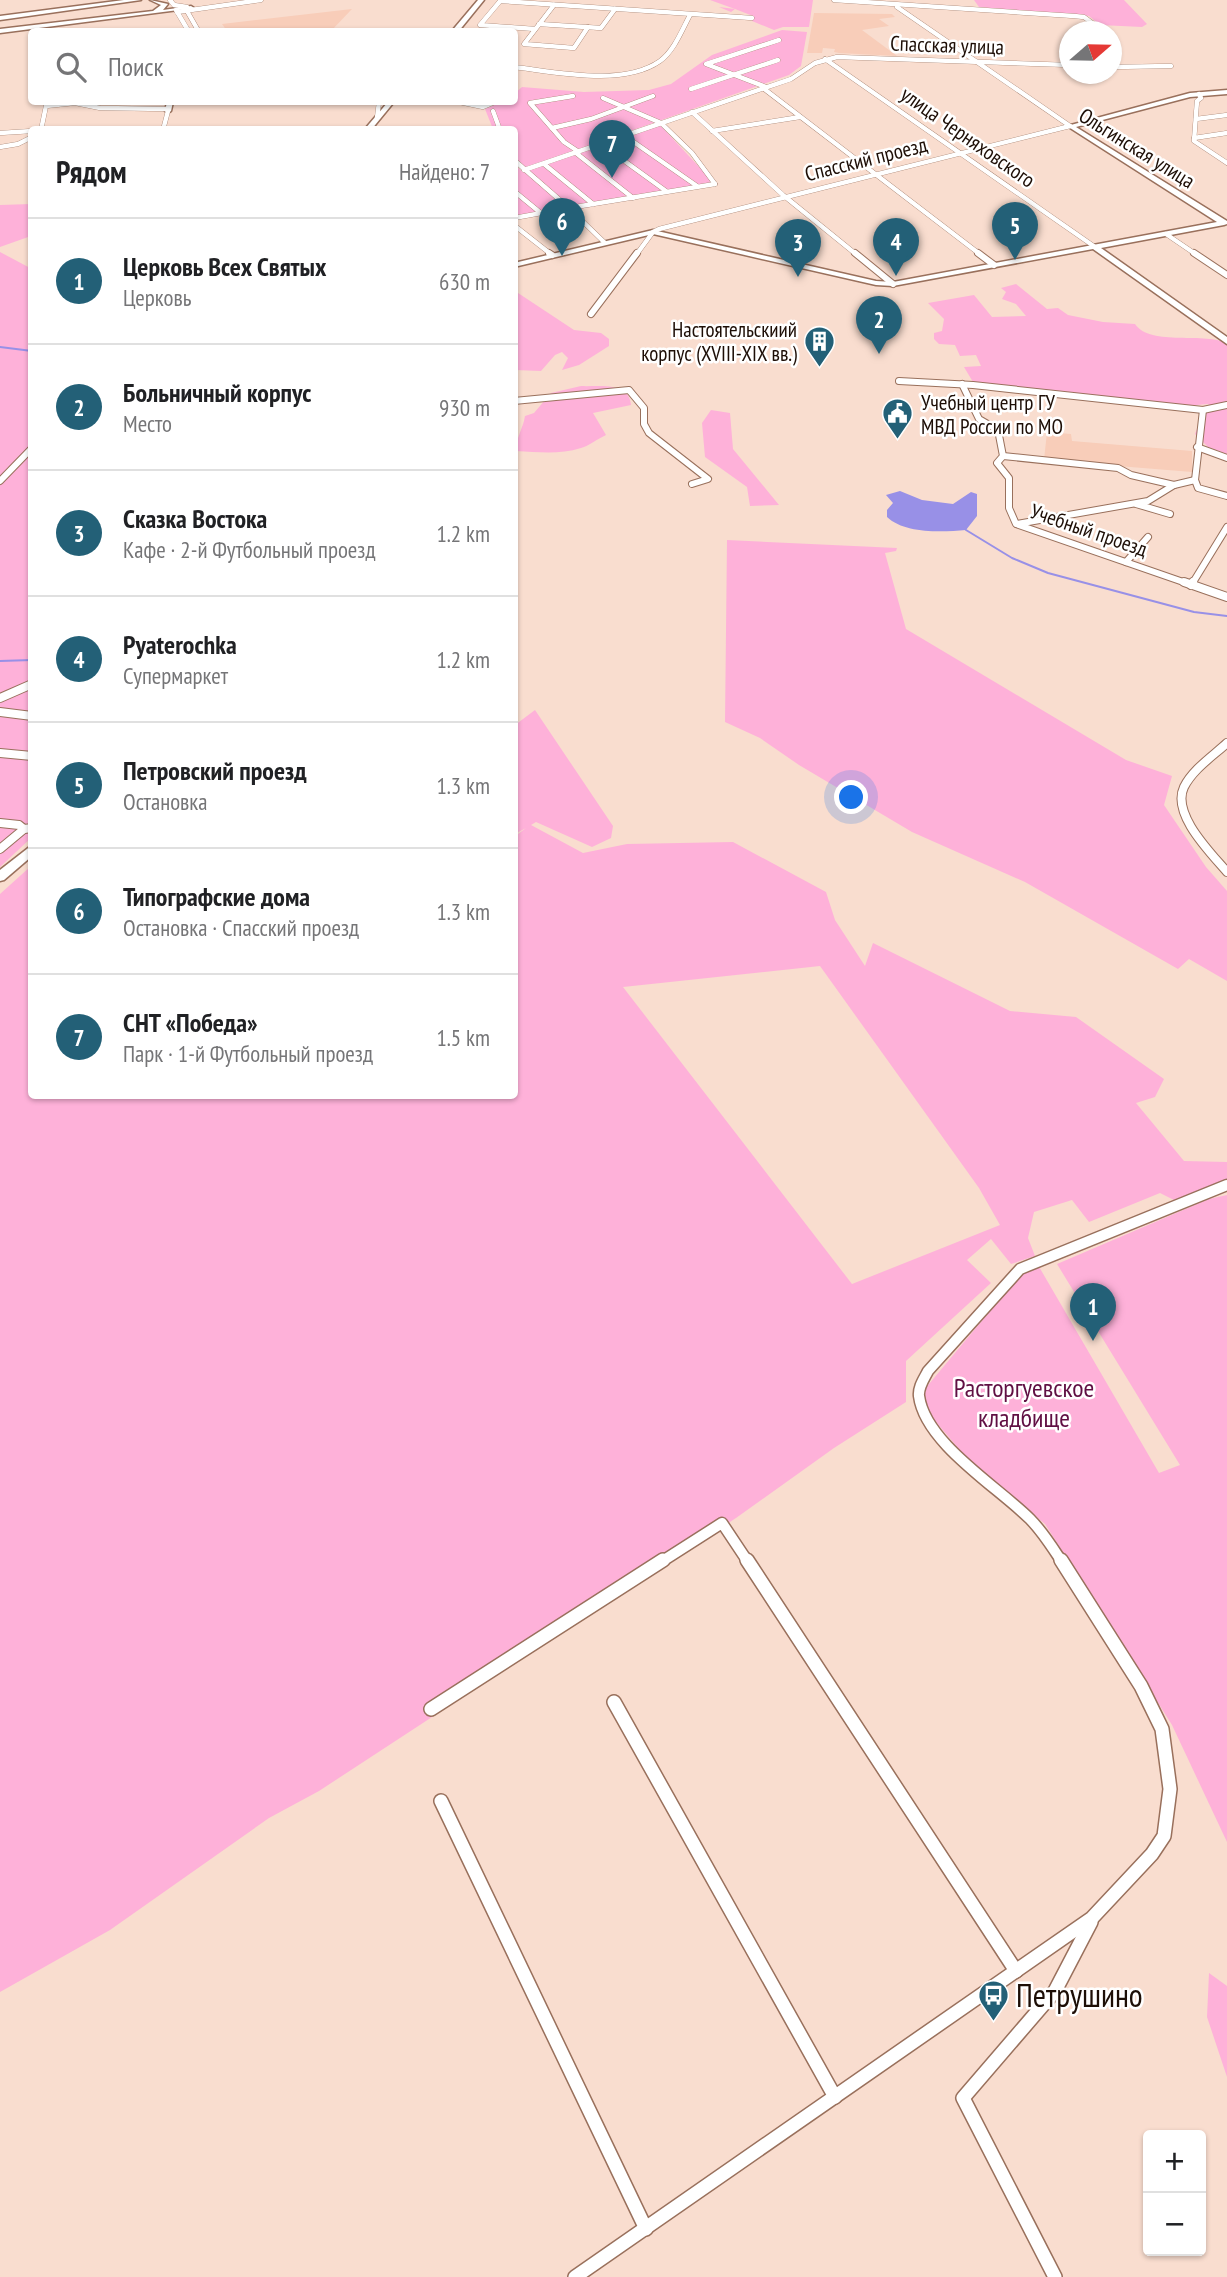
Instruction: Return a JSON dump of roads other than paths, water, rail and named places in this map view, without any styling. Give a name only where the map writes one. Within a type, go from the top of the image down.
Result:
[{"type":"street","points":[[0,18],[138,0]]},
{"type":"street","points":[[153,0],[166,5],[154,13]]},
{"type":"street","points":[[170,0],[174,5],[189,9]]},
{"type":"street","points":[[0,31],[261,0]]},
{"type":"street","points":[[457,28],[481,0]]},
{"type":"street","points":[[479,28],[501,0],[752,18]]},
{"type":"street","points":[[834,0],[1084,18],[1089,21]]},
{"type":"street","points":[[554,5],[524,44],[574,48],[588,27]]},
{"type":"street","name":"Ольгинская улица","points":[[893,5],[1070,126],[1226,224]]},
{"type":"street","points":[[189,9],[197,28]]},
{"type":"street","points":[[539,24],[601,28],[615,9]]},
{"type":"street","points":[[177,11],[187,28]]},
{"type":"street","points":[[518,64],[584,74],[616,74],[649,66],[663,59],[690,15]]},
{"type":"street","points":[[481,25],[535,29]]},
{"type":"street","points":[[779,40],[706,64],[764,88],[993,265]]},
{"type":"street","name":"Спасская улица","points":[[825,60],[837,57],[1059,65]]},
{"type":"street","points":[[691,89],[778,60]]},
{"type":"street","points":[[524,170],[791,79],[825,60]]},
{"type":"street","name":"улица Черняховского","points":[[825,60],[1227,341]]},
{"type":"street","points":[[1122,67],[1171,66]]},
{"type":"street","name":"Спасский проезд","points":[[518,264],[1199,94],[1227,92]]},
{"type":"street","points":[[1199,94],[1201,98],[1197,101],[1194,141],[1227,163]]},
{"type":"street","points":[[573,96],[530,103],[564,142],[633,198]]},
{"type":"street","points":[[552,128],[653,96]]},
{"type":"street","points":[[518,217],[715,184],[692,153],[661,124],[603,98]]},
{"type":"street","points":[[42,126],[46,106],[50,105]]},
{"type":"street","points":[[85,105],[168,111]]},
{"type":"street","points":[[164,126],[169,105]]},
{"type":"street","points":[[377,118],[379,105]]},
{"type":"street","points":[[370,126],[388,105]]},
{"type":"street","points":[[493,111],[499,126]]},
{"type":"street","points":[[692,112],[786,197],[893,284]]},
{"type":"street","points":[[1196,119],[1227,115]]},
{"type":"street","points":[[712,131],[800,117]]},
{"type":"street","points":[[0,133],[28,131]]},
{"type":"street","points":[[1194,138],[1227,133]]},
{"type":"street","points":[[625,136],[697,186]]},
{"type":"street","points":[[0,147],[18,145],[28,139]]},
{"type":"street","points":[[601,144],[666,191]]},
{"type":"street","points":[[1214,155],[1227,152]]},
{"type":"street","points":[[518,164],[604,242]]},
{"type":"street","points":[[544,164],[593,204]]},
{"type":"street","points":[[518,194],[542,214]]},
{"type":"street","points":[[591,314],[653,232],[876,283],[893,284],[1226,224]]},
{"type":"street","points":[[518,228],[552,256]]},
{"type":"street","points":[[1166,234],[1227,275]]},
{"type":"street","points":[[899,381],[962,384],[1203,410],[1227,405]]},
{"type":"street","name":"Учебный проезд","points":[[962,384],[979,419],[998,430],[1003,456],[997,463],[1009,478],[1007,492],[1012,519],[1016,524],[1227,597]]},
{"type":"street","points":[[518,401],[629,390],[644,408],[644,424],[649,433],[708,479],[692,484]]},
{"type":"street","points":[[1196,484],[1197,447],[1203,410]]},
{"type":"street","points":[[1197,447],[1227,458]]},
{"type":"street","points":[[0,481],[28,451]]},
{"type":"street","points":[[1003,456],[1126,470],[1131,475],[1174,485],[1196,484],[1227,496]]},
{"type":"street","points":[[1016,524],[1136,503],[1148,500],[1174,485]]},
{"type":"street","points":[[1136,503],[1170,514]]},
{"type":"street","points":[[1191,585],[1227,527]]},
{"type":"street","points":[[1126,562],[1148,537]]},
{"type":"street","points":[[0,698],[28,686]]},
{"type":"street","points":[[0,712],[28,716]]},
{"type":"street","points":[[1227,743],[1184,787],[1181,799],[1194,831],[1227,872]]},
{"type":"street","points":[[0,752],[28,756]]},
{"type":"street","points":[[0,759],[28,762]]},
{"type":"street","points":[[0,822],[28,828]]},
{"type":"street","points":[[0,849],[28,828]]},
{"type":"street","points":[[0,876],[28,852]]},
{"type":"street","points":[[575,2277],[1093,1918],[1152,1854],[1164,1836],[1171,1789],[1167,1746],[1162,1729],[1141,1686],[1042,1531],[962,1459],[938,1432],[925,1415],[919,1399],[919,1387],[928,1371],[1020,1269],[1227,1185]]},
{"type":"street","points":[[430,1709],[722,1524],[1016,1971]]},
{"type":"street","points":[[614,1702],[835,2097]]},
{"type":"street","points":[[441,1801],[646,2229]]},
{"type":"street","points":[[1055,2277],[962,2098],[1055,1991],[1093,1918]]},
{"type":"waterway","points":[[0,347],[28,350]]},
{"type":"waterway","points":[[966,530],[1012,558],[1048,573],[1194,612],[1227,616]]},
{"type":"waterway","points":[[0,661],[28,660]]},
{"type":"place","name":"СНТ «Победа»","points":[[612,178]]},
{"type":"place","name":"Типографские дома","points":[[562,256]]},
{"type":"place","name":"Петровский проезд","points":[[1015,260]]},
{"type":"place","name":"Pyaterochka","points":[[896,276]]},
{"type":"place","name":"Сказка Востока","points":[[798,277]]},
{"type":"place","name":"Больничный корпус","points":[[879,354]]},
{"type":"place","name":"Настоятельскиий корпус (XVIII-XIX вв.)","points":[[820,368]]},
{"type":"place","name":"Учебный центр ГУ МВД России по МО","points":[[898,441]]},
{"type":"place","name":"Церковь Всех Святых","points":[[1093,1341]]},
{"type":"place","name":"Петрушино","points":[[993,2022]]},
{"type":"park label","name":"Расторгуевское кладбище","points":[[1024,1402]]}]
